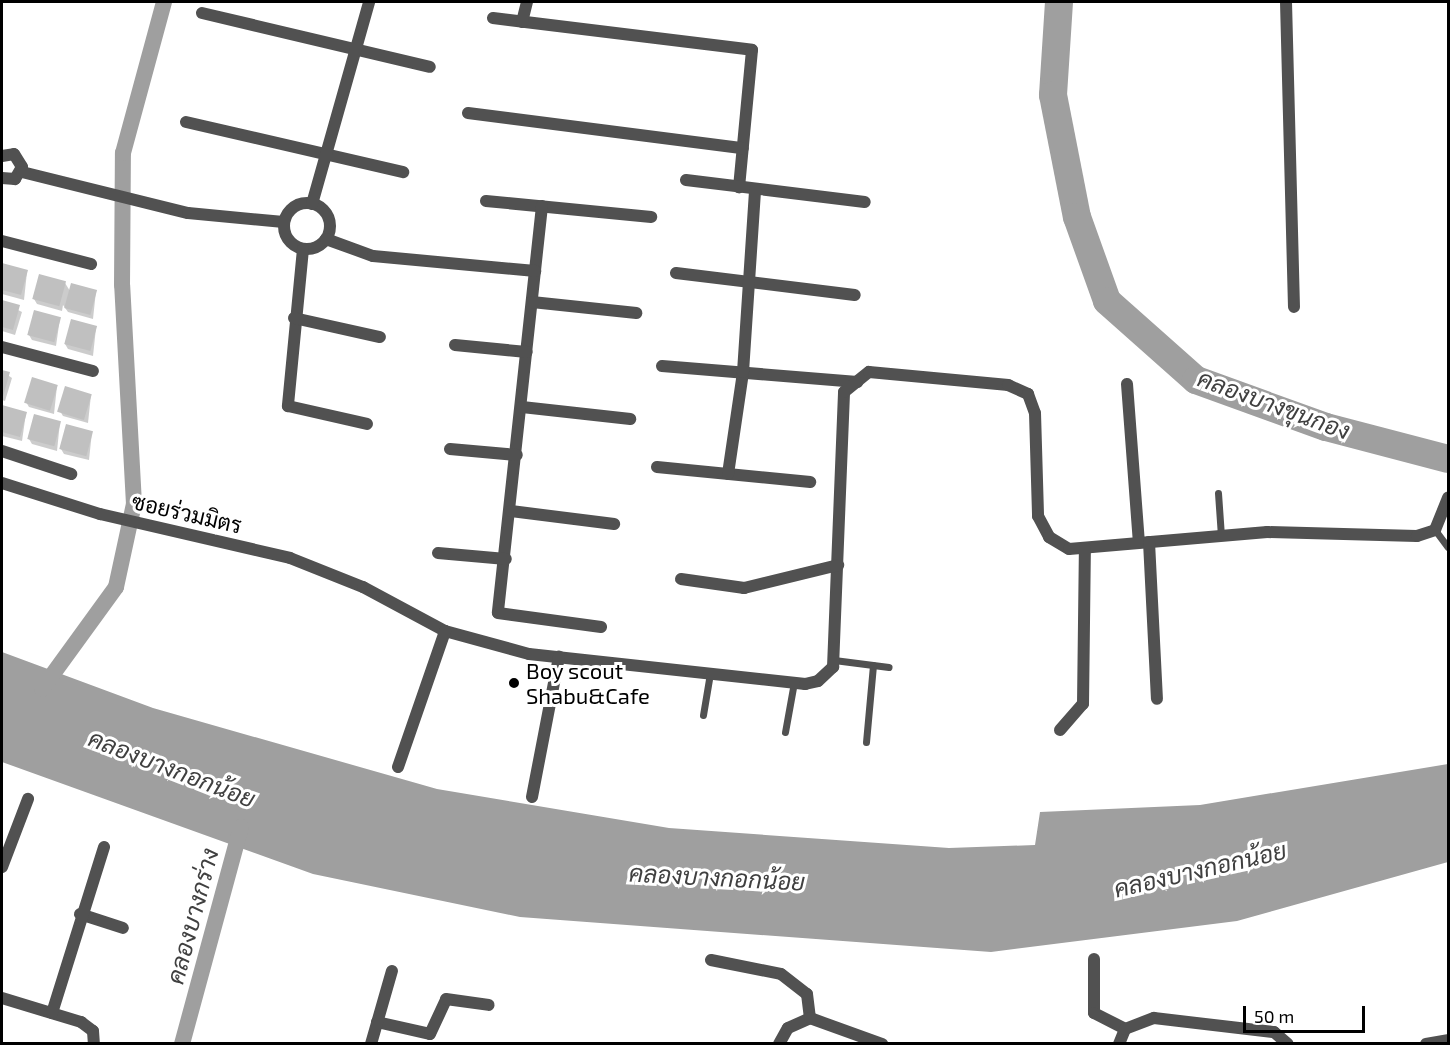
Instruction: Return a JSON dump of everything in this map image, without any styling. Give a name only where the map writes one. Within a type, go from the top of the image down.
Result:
[{"type":"street","points":[[312,204],[353,47],[369,2]]},
{"type":"street","points":[[522,22],[527,2]]},
{"type":"street","points":[[1286,2],[1294,307]]},
{"type":"street","points":[[202,13],[430,67]]},
{"type":"street","points":[[493,18],[752,50],[740,187]]},
{"type":"street","points":[[468,113],[743,148]]},
{"type":"street","points":[[186,122],[327,152],[403,172]]},
{"type":"street","points":[[2,156],[18,157],[22,172]]},
{"type":"street","points":[[2,183],[22,172],[87,191],[158,207],[284,222]]},
{"type":"street","points":[[686,180],[865,202]]},
{"type":"street","points":[[728,474],[743,372],[756,189]]},
{"type":"street","points":[[486,201],[651,216]]},
{"type":"street","points":[[303,249],[288,239],[284,222],[294,207],[312,204],[327,214],[326,239]]},
{"type":"street","points":[[542,206],[506,559],[498,615],[601,627]]},
{"type":"street","points":[[303,249],[326,239],[373,256],[535,271]]},
{"type":"street","points":[[2,241],[90,264]]},
{"type":"street","points":[[303,249],[294,318],[288,406],[367,424]]},
{"type":"street","points":[[675,273],[855,295]]},
{"type":"street","points":[[532,302],[636,313]]},
{"type":"street","points":[[294,318],[380,337]]},
{"type":"street","points":[[455,345],[527,352]]},
{"type":"street","points":[[2,347],[93,371]]},
{"type":"street","points":[[662,366],[857,382]]},
{"type":"street","points":[[834,660],[844,392],[869,372],[1008,385],[1028,394],[1035,412],[1038,516],[1060,546],[1085,548],[1267,532],[1417,536],[1435,530],[1449,498]]},
{"type":"street","points":[[1127,384],[1144,543],[1157,699]]},
{"type":"street","points":[[522,407],[630,419]]},
{"type":"street","points":[[450,449],[517,455]]},
{"type":"street","points":[[2,451],[71,474]]},
{"type":"street","points":[[657,467],[810,482]]},
{"type":"street","name":"ซอยร่วมมิตร","points":[[2,483],[100,514],[290,558],[363,587],[445,631],[559,657],[794,682],[818,681],[834,660]]},
{"type":"street","points":[[511,511],[614,524]]},
{"type":"street","points":[[1060,730],[1083,705],[1085,548]]},
{"type":"street","points":[[438,553],[506,559]]},
{"type":"street","points":[[681,579],[744,588],[838,565]]},
{"type":"street","points":[[398,767],[445,631]]},
{"type":"street","points":[[532,797],[559,657]]},
{"type":"street","points":[[2,867],[28,799]]},
{"type":"street","points":[[52,1013],[80,914],[104,847]]},
{"type":"street","points":[[80,914],[123,928]]},
{"type":"street","points":[[1094,959],[1094,1013],[1125,1029]]},
{"type":"street","points":[[711,960],[781,974],[807,994],[810,1018]]},
{"type":"street","points":[[371,1044],[392,971]]},
{"type":"street","points":[[2,998],[88,1027],[94,1044]]},
{"type":"street","points":[[378,1022],[430,1034],[446,999],[489,1005]]},
{"type":"street","points":[[779,1044],[788,1028],[810,1018],[882,1044]]},
{"type":"street","points":[[1119,1044],[1125,1029],[1154,1018],[1274,1032],[1288,1044]]},
{"type":"street","points":[[1426,1044],[1449,1040]]},
{"type":"lane","points":[[1218,493],[1221,536]]},
{"type":"lane","points":[[1435,530],[1449,547]]},
{"type":"lane","points":[[834,660],[889,667]]},
{"type":"lane","points":[[866,742],[873,665]]},
{"type":"lane","points":[[703,715],[710,673]]},
{"type":"lane","points":[[785,732],[794,682]]},
{"type":"water","name":"คลองบางกอกน้อย","points":[[2,652],[153,708],[437,789],[669,828],[949,848],[1035,845],[1040,812],[1200,805],[1448,764],[1448,862],[1237,921],[991,952],[520,917],[313,874],[2,762]]},
{"type":"building","points":[[2,263],[28,270],[21,295],[2,290]]},
{"type":"building","points":[[39,274],[66,281],[59,306],[32,299]]},
{"type":"building","points":[[71,283],[97,290],[90,315],[64,308]]},
{"type":"building","points":[[2,300],[20,305],[13,330],[2,327]]},
{"type":"building","points":[[34,310],[61,317],[54,342],[27,335]]},
{"type":"building","points":[[71,319],[97,326],[90,351],[64,344]]},
{"type":"building","points":[[2,370],[10,372],[2,400]]},
{"type":"building","points":[[32,377],[58,385],[50,411],[24,403]]},
{"type":"building","points":[[65,386],[92,394],[84,420],[57,412]]},
{"type":"building","points":[[2,405],[27,412],[20,437],[2,432]]},
{"type":"building","points":[[34,414],[61,421],[54,446],[27,439]]},
{"type":"building","points":[[66,424],[93,431],[86,456],[59,449]]},
{"type":"waterway","points":[[42,689],[116,587],[134,504],[122,285],[123,153],[164,2]]},
{"type":"waterway","name":"คลองบางขุนกอง","points":[[1059,2],[1053,95],[1077,217],[1107,301],[1196,380],[1326,427],[1448,459]]},
{"type":"waterway","name":"คลองบางกร่าง","points":[[182,1044],[241,827]]},
{"type":"place","name":"Boy scout Shabu&Cafe","points":[[514,683]]}]
